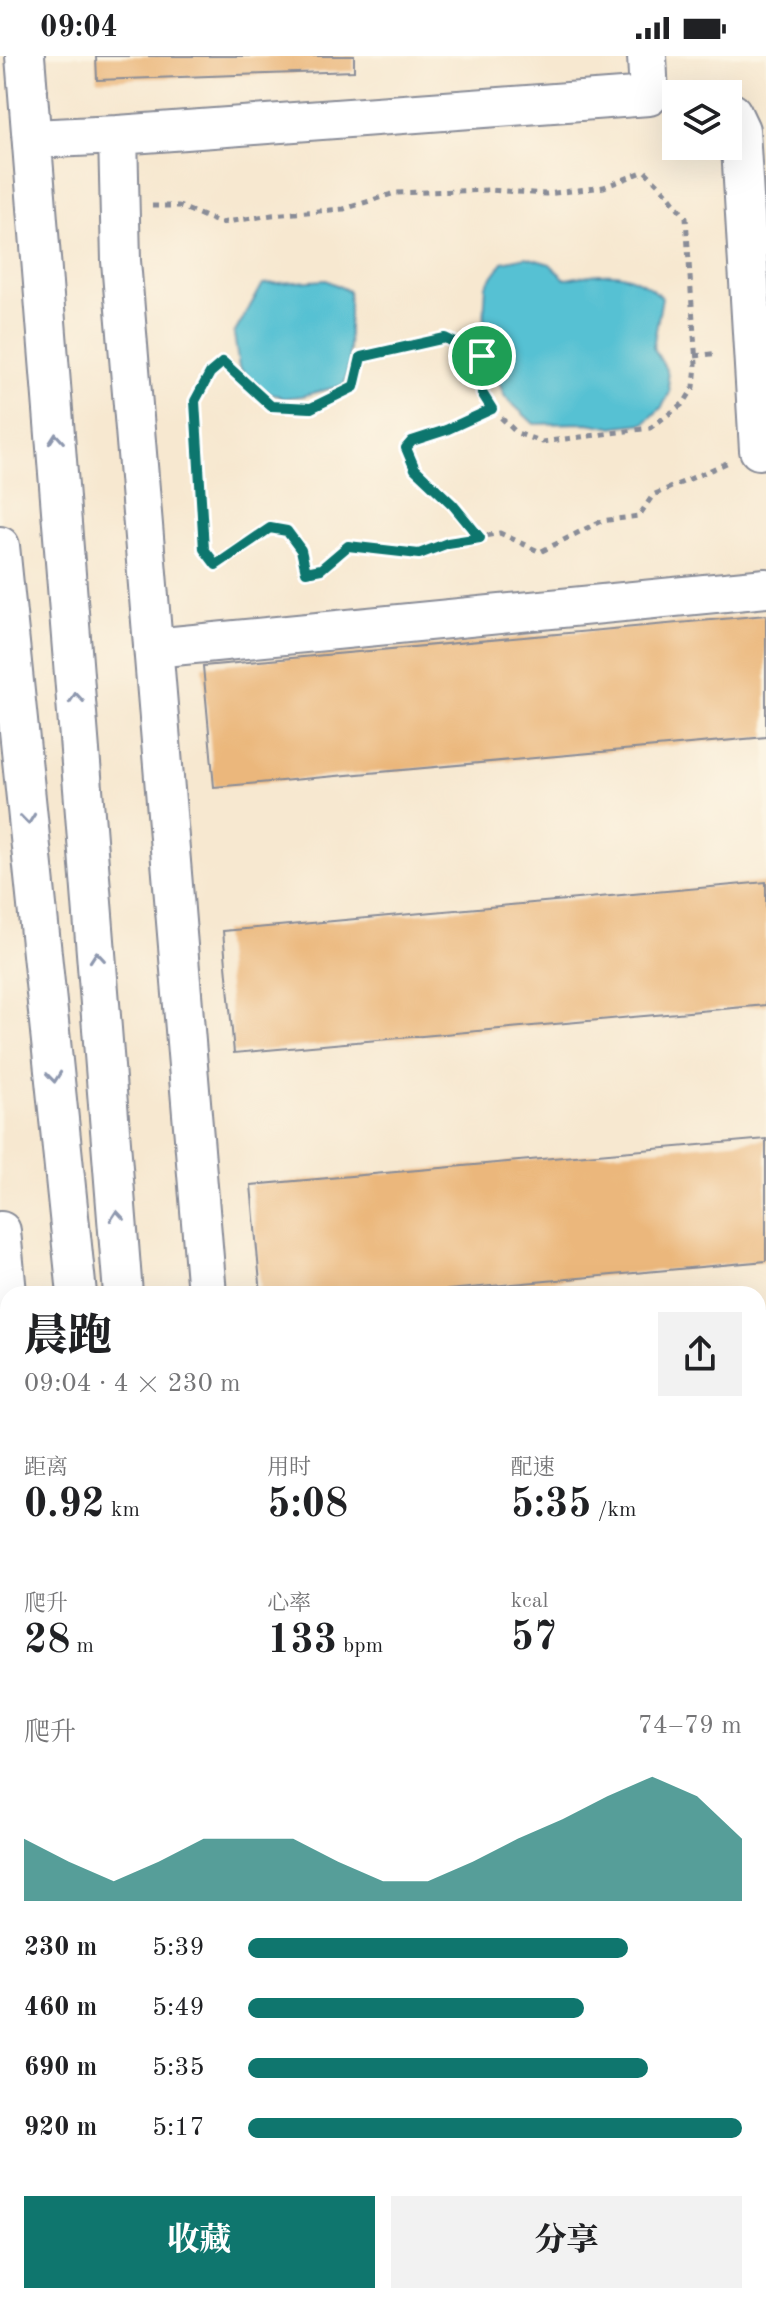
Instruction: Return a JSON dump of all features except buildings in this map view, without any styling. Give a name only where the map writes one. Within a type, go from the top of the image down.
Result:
[{"type":"street","points":[[25,56],[122,1286]]},
{"type":"street","points":[[32,139],[662,99],[647,56]]},
{"type":"street","points":[[118,135],[121,261],[206,1286]]},
{"type":"street","points":[[742,160],[759,450]]},
{"type":"street","points":[[0,546],[76,1286]]},
{"type":"street","points":[[153,648],[766,588]]},
{"type":"street","points":[[0,1224],[6,1286]]},
{"type":"path","points":[[120,209],[179,206],[220,223],[344,209],[395,193],[490,190],[546,194],[604,187],[645,171],[686,218],[696,364],[694,387],[684,403],[650,428],[542,442],[517,433],[492,409],[482,393],[482,356],[445,338],[361,357],[354,387],[311,408],[271,406],[223,362],[210,373],[195,401],[204,549],[216,565],[270,528],[287,531],[301,550],[306,572],[321,569],[348,546],[419,554],[448,543],[500,533],[540,552],[601,521],[639,516],[653,495],[759,450]]},
{"type":"path","points":[[480,538],[453,505],[415,469],[406,448],[412,441],[446,430],[492,409]]},
{"type":"water","points":[[526,257],[550,264],[565,279],[605,274],[627,276],[662,297],[653,347],[667,371],[670,392],[662,407],[645,423],[610,427],[588,423],[534,424],[505,397],[483,334],[486,285],[503,262]]},
{"type":"water","points":[[326,280],[349,291],[349,363],[344,385],[283,398],[262,389],[239,368],[234,334],[263,284]]},
{"type":"route","points":[[445,338],[482,356],[482,393],[492,409],[446,430],[412,441],[406,448],[415,469],[453,505],[480,538],[448,543],[419,554],[348,546],[321,569],[306,572],[301,550],[287,531],[270,528],[216,565],[204,549],[195,401],[210,373],[223,362],[271,406],[311,408],[354,387],[361,357],[445,338]]}]
